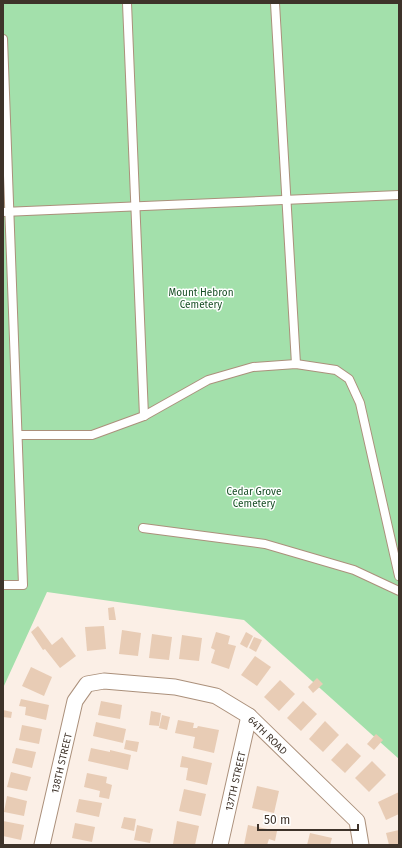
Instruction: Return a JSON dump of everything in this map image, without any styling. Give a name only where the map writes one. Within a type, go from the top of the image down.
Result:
[{"type":"street","name":"64TH ROAD","points":[[87,684],[104,681],[175,687],[216,696],[249,716],[356,821],[361,845]]},
{"type":"street","name":"138TH STREET","points":[[42,845],[74,701],[87,684]]},
{"type":"street","name":"137TH STREET","points":[[220,845],[249,716]]},
{"type":"lane","points":[[127,3],[144,416]]},
{"type":"lane","points":[[275,3],[296,364]]},
{"type":"lane","points":[[3,39],[6,212],[18,435],[23,584],[3,585]]},
{"type":"lane","points":[[6,212],[399,195]]},
{"type":"lane","points":[[18,435],[92,435],[144,416],[208,380],[253,367],[296,364],[336,370],[349,379],[360,403],[399,576]]},
{"type":"lane","points":[[143,528],[266,544],[354,570],[399,591]]},
{"type":"green space","name":"Mount Hebron Cemetery","points":[[3,3],[399,3],[399,759],[244,620],[47,592],[3,688]]},
{"type":"building","points":[[114,607],[116,620],[109,620],[108,608]]},
{"type":"building","points":[[38,626],[52,645],[62,637],[76,656],[60,668],[45,649],[43,650],[31,632]]},
{"type":"building","points":[[104,626],[106,649],[87,651],[85,627]]},
{"type":"building","points":[[122,630],[141,633],[138,656],[119,654]]},
{"type":"building","points":[[216,632],[230,636],[228,644],[236,646],[229,669],[211,663],[215,650],[211,648]]},
{"type":"building","points":[[246,632],[253,636],[247,648],[240,644]]},
{"type":"building","points":[[152,634],[172,637],[169,660],[149,658]]},
{"type":"building","points":[[182,635],[202,638],[199,661],[179,659]]},
{"type":"building","points":[[254,637],[262,640],[256,652],[249,648]]},
{"type":"building","points":[[255,656],[271,667],[257,686],[241,675]]},
{"type":"building","points":[[31,667],[52,677],[44,696],[22,686]]},
{"type":"building","points":[[317,678],[323,684],[313,693],[308,687]]},
{"type":"building","points":[[280,680],[295,694],[279,711],[264,697]]},
{"type":"building","points":[[21,699],[49,705],[46,720],[25,715],[26,707],[19,706]]},
{"type":"building","points":[[101,701],[122,705],[120,719],[98,715]]},
{"type":"building","points":[[303,701],[317,714],[301,731],[287,718]]},
{"type":"building","points":[[3,710],[12,712],[11,718],[3,717]]},
{"type":"building","points":[[151,711],[161,713],[159,726],[149,725]]},
{"type":"building","points":[[162,715],[170,717],[167,730],[159,728]]},
{"type":"building","points":[[178,720],[194,723],[193,728],[197,728],[198,726],[219,730],[214,753],[193,748],[195,737],[175,733]]},
{"type":"building","points":[[325,721],[339,735],[323,752],[309,739]]},
{"type":"building","points":[[96,722],[126,729],[123,743],[93,736]]},
{"type":"building","points":[[22,725],[42,729],[39,744],[19,740]]},
{"type":"building","points":[[376,734],[383,740],[374,750],[367,744]]},
{"type":"building","points":[[126,740],[139,742],[137,752],[124,749]]},
{"type":"building","points":[[347,743],[361,756],[345,773],[331,760]]},
{"type":"building","points":[[16,748],[36,752],[32,768],[12,763]]},
{"type":"building","points":[[91,748],[110,752],[110,750],[131,755],[128,770],[88,761]]},
{"type":"building","points":[[182,756],[212,763],[207,785],[186,780],[188,768],[180,767]]},
{"type":"building","points":[[372,761],[386,775],[369,792],[355,778]]},
{"type":"building","points":[[11,772],[31,777],[27,791],[7,787]]},
{"type":"building","points":[[87,773],[107,777],[106,783],[112,785],[109,799],[99,797],[100,791],[84,787]]},
{"type":"building","points":[[257,786],[279,791],[274,813],[252,808]]},
{"type":"building","points":[[184,789],[206,794],[201,816],[179,811]]},
{"type":"building","points":[[399,792],[399,814],[386,820],[378,802]]},
{"type":"building","points":[[7,796],[27,801],[24,816],[4,812]]},
{"type":"building","points":[[79,799],[102,803],[99,817],[76,812]]},
{"type":"building","points":[[124,817],[136,819],[134,831],[121,828]]},
{"type":"building","points":[[3,821],[24,825],[21,840],[3,836]]},
{"type":"building","points":[[177,821],[199,826],[195,845],[173,844]]},
{"type":"building","points":[[75,823],[95,827],[92,842],[72,838]]},
{"type":"building","points":[[137,825],[153,829],[150,843],[134,840]]},
{"type":"building","points":[[248,825],[277,831],[275,841],[269,839],[267,845],[244,845]]},
{"type":"building","points":[[399,830],[399,845],[389,845],[386,833]]},
{"type":"building","points":[[310,833],[332,838],[330,845],[307,845]]},
{"type":"park label","name":"Cedar Grove Cemetery","points":[[254,496]]}]
